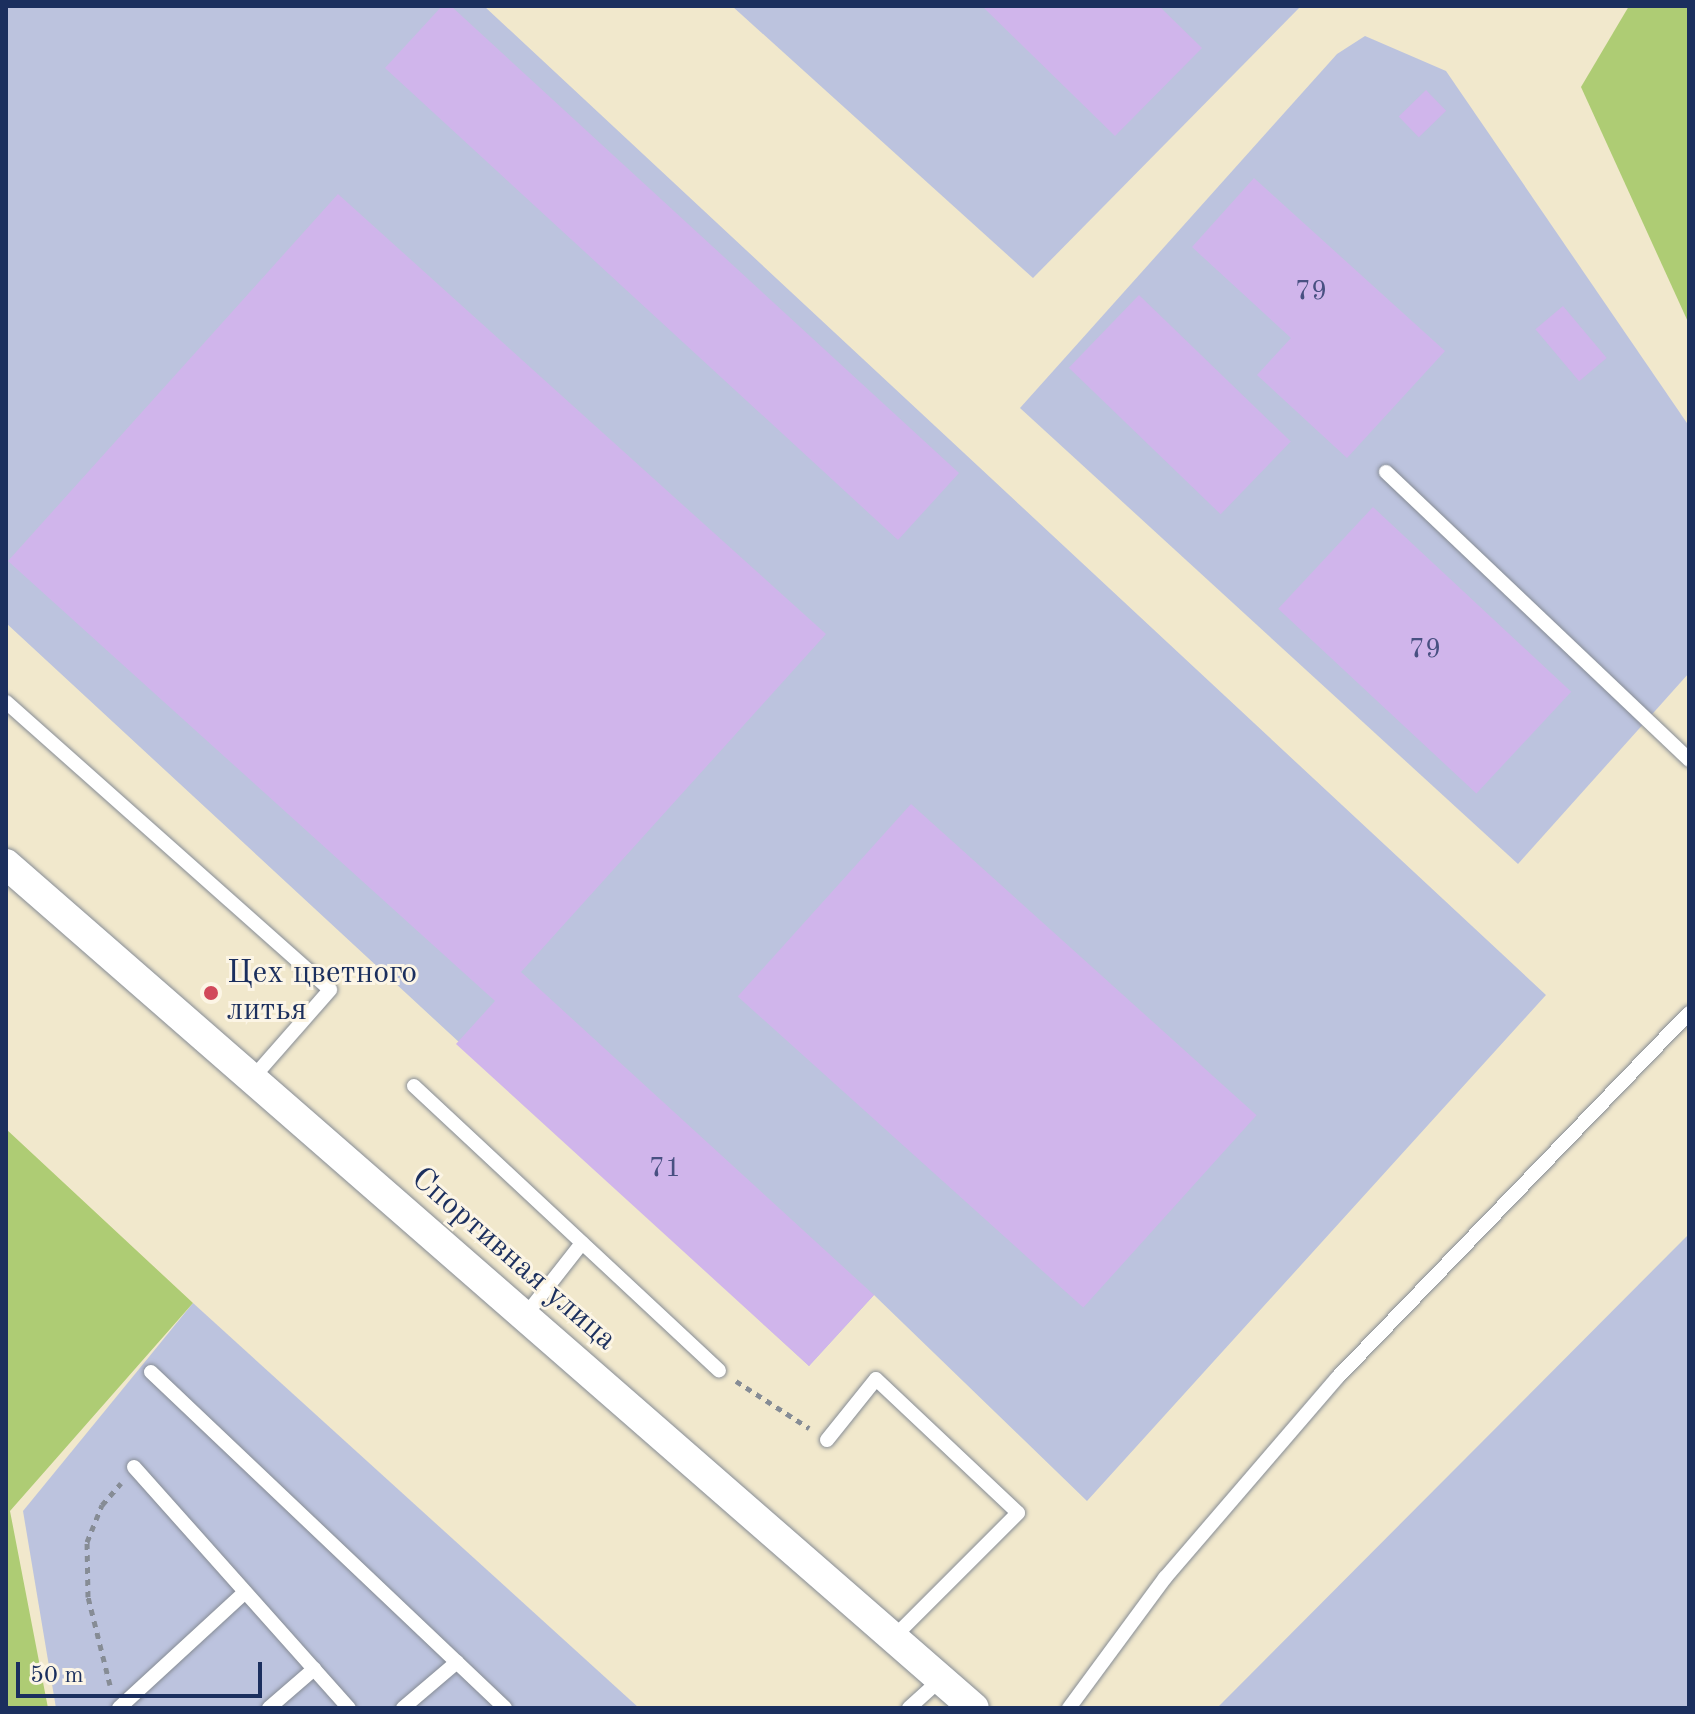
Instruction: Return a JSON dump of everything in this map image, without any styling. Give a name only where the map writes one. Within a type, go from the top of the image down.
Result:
[{"type":"street","name":"Спортивная улица","points":[[6,864],[974,1708]]},
{"type":"lane","points":[[1386,472],[1689,760]]},
{"type":"lane","points":[[6,702],[330,990],[251,1080]]},
{"type":"lane","points":[[1069,1708],[1165,1578],[1337,1378],[1689,1013]]},
{"type":"lane","points":[[414,1086],[719,1370]]},
{"type":"lane","points":[[523,1317],[582,1243]]},
{"type":"lane","points":[[151,1372],[505,1708]]},
{"type":"lane","points":[[827,1440],[876,1379],[1018,1513],[893,1638]]},
{"type":"lane","points":[[134,1467],[349,1708]]},
{"type":"lane","points":[[116,1701],[245,1592]]},
{"type":"lane","points":[[403,1708],[457,1662]]},
{"type":"lane","points":[[269,1708],[314,1669]]},
{"type":"lane","points":[[909,1708],[941,1679]]},
{"type":"path","points":[[719,1370],[827,1440]]},
{"type":"path","points":[[116,1701],[88,1597],[87,1542],[102,1505],[134,1467]]},
{"type":"shaded area","points":[[6,6],[484,6],[1546,995],[1087,1501],[874,1295],[809,1366],[6,623]]},
{"type":"shaded area","points":[[732,6],[1301,6],[1033,278]]},
{"type":"shaded area","points":[[1365,36],[1446,71],[1689,426],[1689,673],[1518,864],[1020,408],[1337,54]]},
{"type":"shaded area","points":[[1689,1234],[1689,1708],[1217,1708]]},
{"type":"shaded area","points":[[193,1303],[639,1708],[56,1708],[23,1511]]},
{"type":"green space","points":[[1629,6],[1689,6],[1689,324],[1581,87]]},
{"type":"green space","points":[[6,1129],[193,1303],[10,1511],[48,1708],[6,1708]]},
{"type":"building","points":[[442,6],[451,6],[959,473],[898,540],[385,68]]},
{"type":"building","points":[[982,6],[1159,6],[1202,48],[1115,136]]},
{"type":"building","points":[[1426,90],[1446,111],[1419,137],[1399,116]]},
{"type":"building","points":[[1254,178],[1445,351],[1347,458],[1257,375],[1291,338],[1192,247]]},
{"type":"building","points":[[338,194],[826,634],[521,972],[874,1295],[809,1366],[456,1044],[495,1001],[8,561]]},
{"type":"building","points":[[1139,295],[1291,442],[1221,514],[1069,368]]},
{"type":"building","points":[[1563,306],[1607,358],[1579,381],[1535,329]]},
{"type":"building","points":[[1373,507],[1571,692],[1476,793],[1278,609]]},
{"type":"building","points":[[911,804],[1257,1115],[1083,1308],[738,996]]},
{"type":"place","name":"Цех цветного литья","points":[[211,993]]}]
